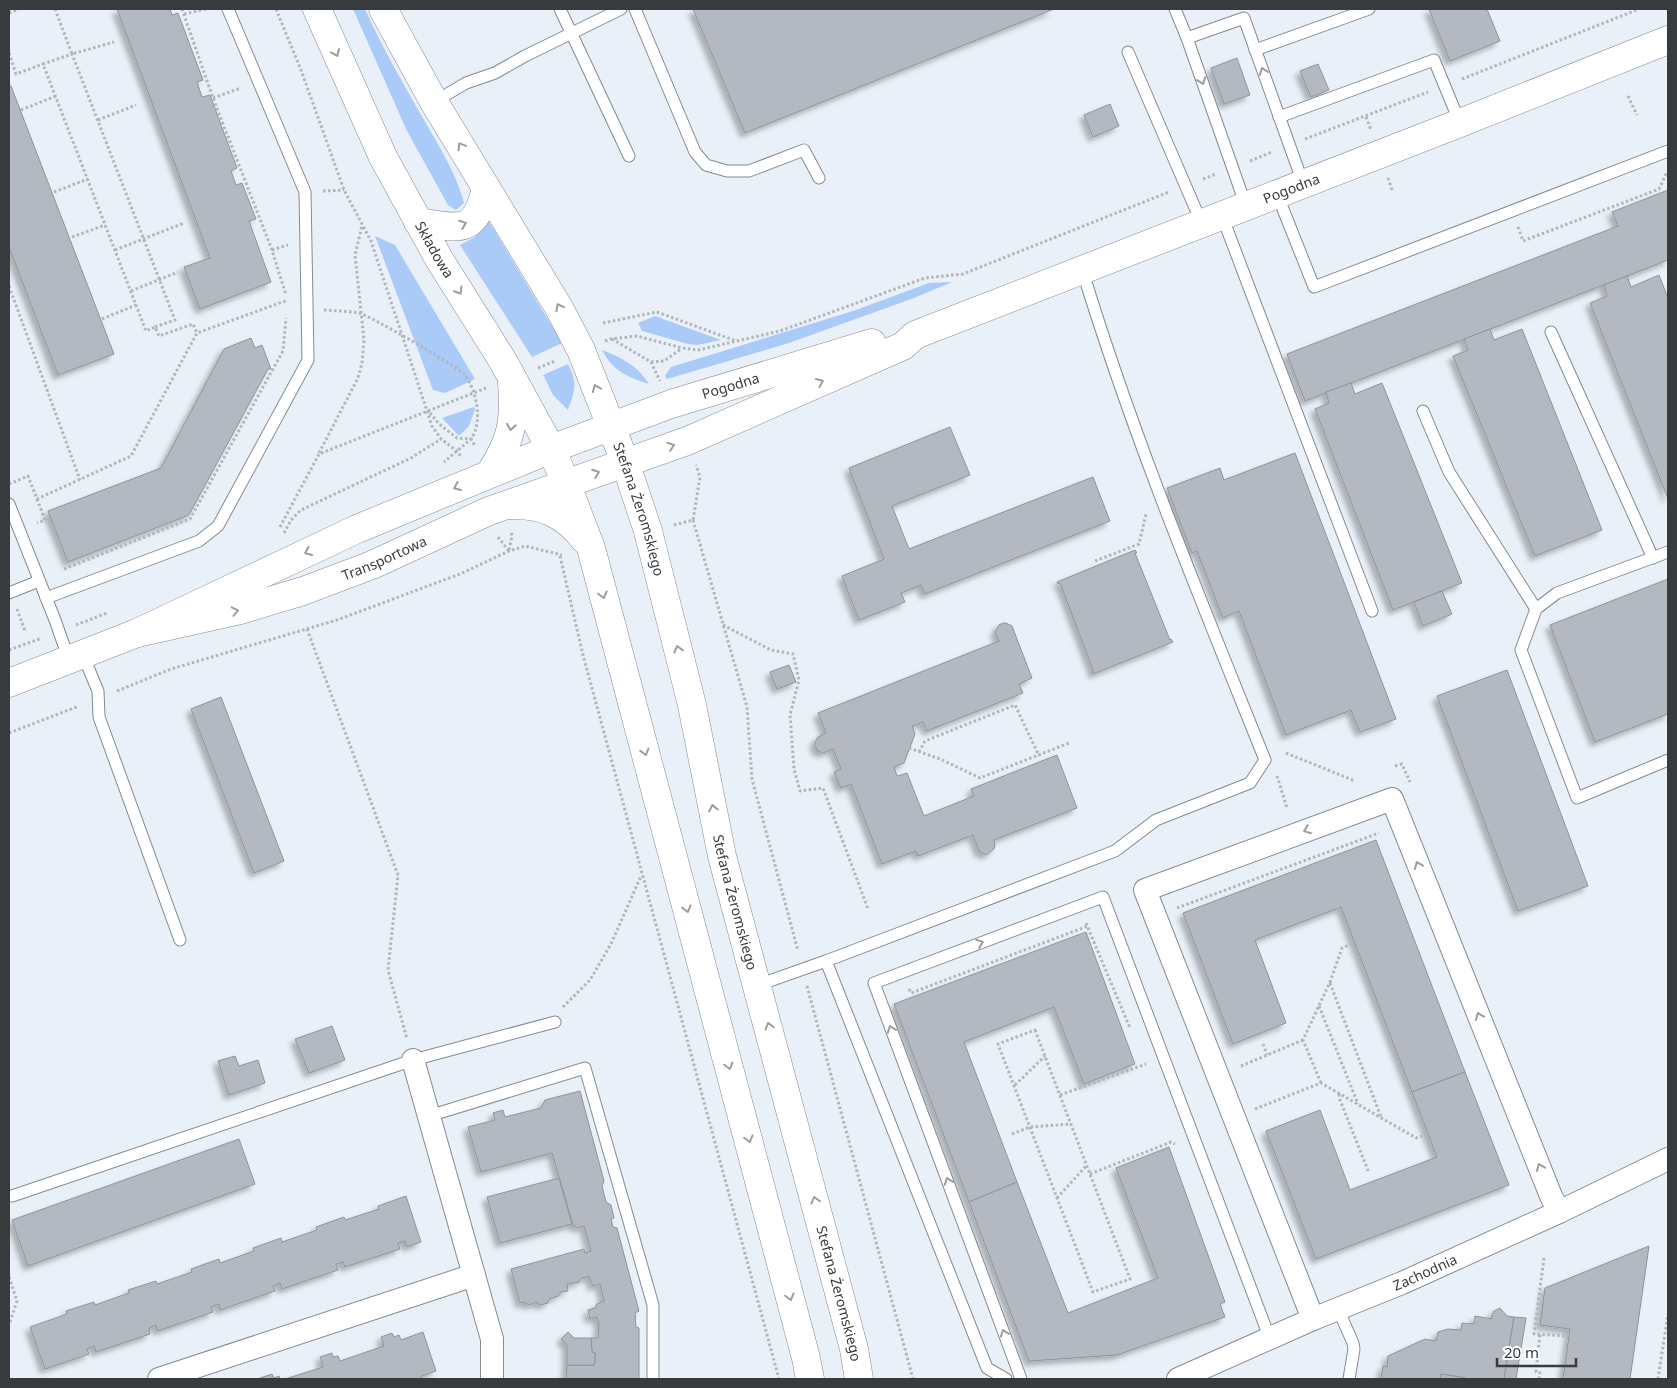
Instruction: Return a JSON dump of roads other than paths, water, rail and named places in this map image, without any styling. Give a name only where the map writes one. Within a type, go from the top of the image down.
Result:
[{"type":"main road","name":"Składowa","points":[[317,9],[382,157],[418,222],[512,378],[551,449],[566,483]]},
{"type":"main road","points":[[383,9],[434,102],[559,308],[581,350],[612,426]]},
{"type":"main road","name":"Pogodna","points":[[625,462],[688,440],[903,346],[915,335],[1668,40]]},
{"type":"main road","points":[[418,222],[449,228],[459,227],[468,223],[476,217],[481,208],[486,188]]},
{"type":"main road","name":"Pogodna","points":[[551,449],[672,404],[903,334],[915,335]]},
{"type":"main road","points":[[490,473],[503,453],[511,432],[514,408],[512,378]]},
{"type":"main road","name":"Stefana Żeromskiego","points":[[612,426],[648,531],[692,705],[722,856],[854,1349],[858,1379]]},
{"type":"main road","name":"Transportowa","points":[[9,683],[137,633],[357,529],[551,449]]},
{"type":"main road","name":"Transportowa","points":[[137,633],[240,610],[303,591],[372,565],[504,505],[625,462]]},
{"type":"main road","points":[[566,483],[591,548],[754,1159],[810,1379]]},
{"type":"main road","points":[[504,505],[528,504],[554,512],[575,527],[591,548]]},
{"type":"street","points":[[1313,1319],[1145,890],[1392,799],[1559,1212]]},
{"type":"street","points":[[413,1060],[492,1339],[492,1379]]},
{"type":"street","name":"Zachodnia","points":[[1178,1379],[1313,1319],[1402,1283],[1559,1212],[1668,1159]]},
{"type":"street","points":[[159,1379],[474,1275]]},
{"type":"lane","points":[[46,598],[199,540],[218,526],[308,360],[305,192],[228,9]]},
{"type":"lane","points":[[560,9],[629,156]]},
{"type":"lane","points":[[434,102],[466,83],[495,73],[621,9]]},
{"type":"lane","points":[[635,9],[695,152],[706,165],[727,171],[748,171],[804,150],[819,178]]},
{"type":"lane","points":[[1175,9],[1187,38],[1232,168],[1223,215],[1372,611]]},
{"type":"lane","points":[[1255,50],[1369,9]]},
{"type":"lane","points":[[1187,38],[1244,18],[1303,184]]},
{"type":"lane","points":[[1128,52],[1185,186],[1223,215]]},
{"type":"lane","points":[[1279,117],[1434,60],[1460,123]]},
{"type":"lane","points":[[1277,194],[1314,287],[1668,151]]},
{"type":"lane","points":[[758,985],[1116,851],[1156,820],[1250,783],[1266,760],[1130,416],[1082,270]]},
{"type":"lane","points":[[1551,332],[1653,558]]},
{"type":"lane","points":[[1423,411],[1449,472],[1536,609]]},
{"type":"lane","points":[[9,504],[59,631],[98,691],[99,717],[180,940]]},
{"type":"lane","points":[[1668,552],[1557,593],[1536,609],[1521,650],[1577,798],[1668,760]]},
{"type":"lane","points":[[9,593],[39,581]]},
{"type":"lane","points":[[1021,1379],[874,983],[1104,897],[1270,1339]]},
{"type":"lane","points":[[826,961],[987,1368],[1006,1379]]},
{"type":"lane","points":[[12,1196],[413,1060],[550,1024]]},
{"type":"lane","points":[[429,1116],[585,1068],[653,1305],[653,1379]]},
{"type":"lane","points":[[1338,1310],[1354,1349],[1349,1379]]}]
